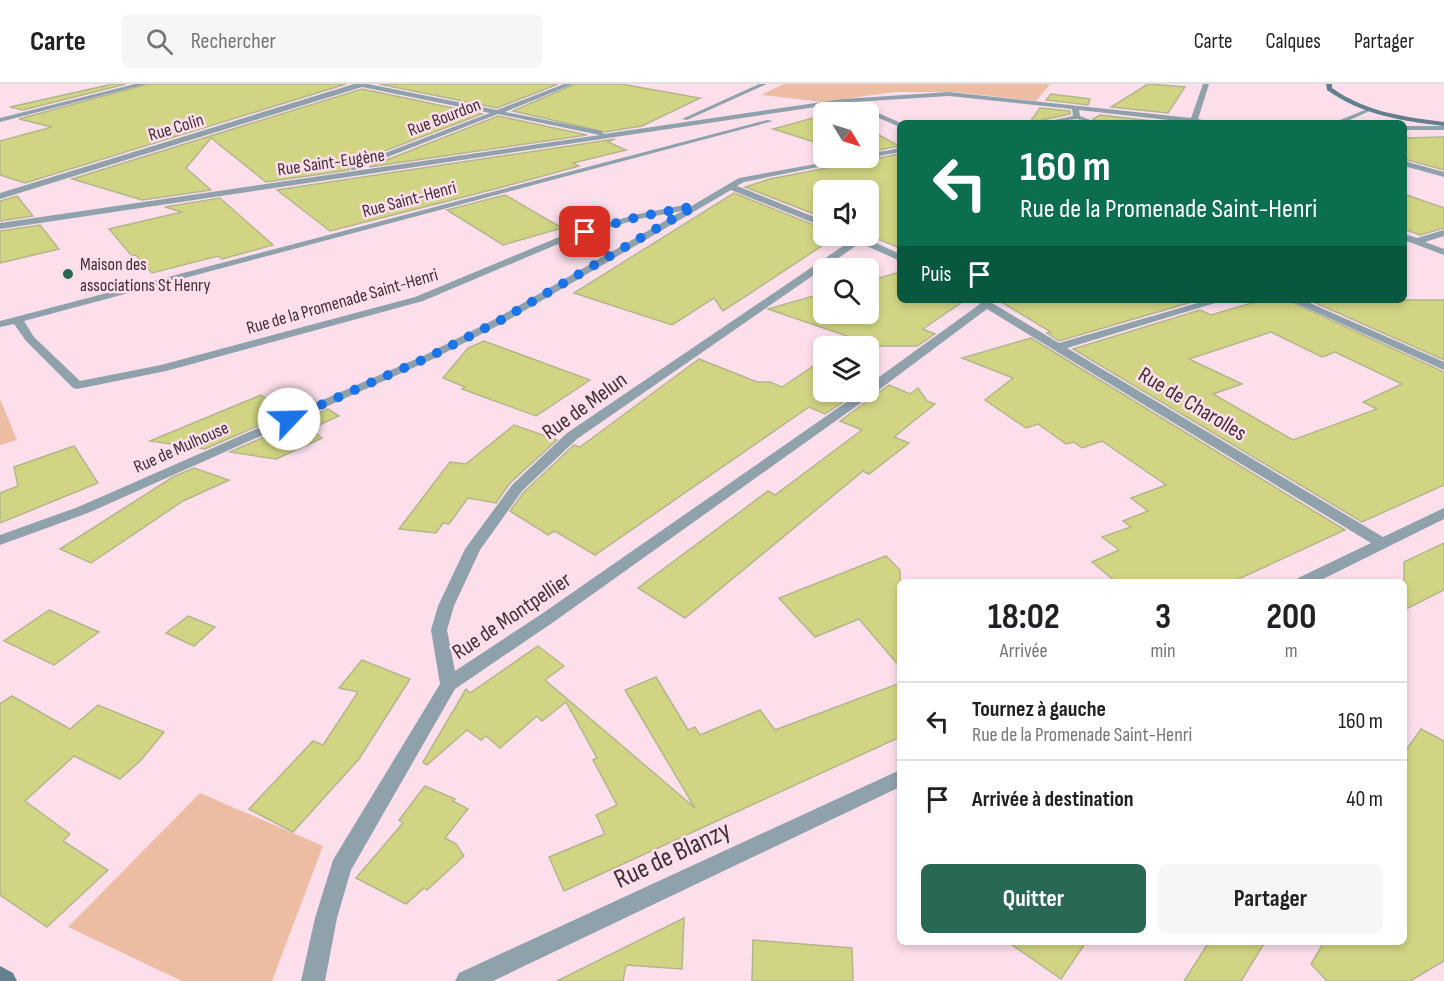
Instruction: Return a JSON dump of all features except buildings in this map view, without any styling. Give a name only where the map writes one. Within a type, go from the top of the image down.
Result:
[{"type":"main road","points":[[1329,84],[1329,89],[1336,95],[1368,110],[1444,126]]},
{"type":"main road","points":[[0,978],[4,981]]},
{"type":"street","points":[[0,120],[143,84]]},
{"type":"street","points":[[360,84],[613,135]]},
{"type":"street","name":"Rue Colin","points":[[0,196],[360,84]]},
{"type":"street","name":"Rue Bourdon","points":[[328,178],[570,84]]},
{"type":"street","name":"Rue Saint-Eugène","points":[[666,128],[764,84]]},
{"type":"street","points":[[1195,120],[1194,116],[1206,84]]},
{"type":"street","name":"Rue Saint-Eugène","points":[[837,102],[949,94],[1076,113]]},
{"type":"street","points":[[843,101],[897,124]]},
{"type":"street","name":"Rue Saint-Eugène","points":[[0,226],[813,106]]},
{"type":"street","name":"Rue Saint-Henri","points":[[0,324],[813,107]]},
{"type":"street","points":[[1344,120],[1368,110]]},
{"type":"street","points":[[1076,113],[1089,120]]},
{"type":"street","points":[[1054,120],[1076,113],[1180,120]]},
{"type":"street","points":[[1407,128],[1444,126]]},
{"type":"street","points":[[879,154],[897,151]]},
{"type":"street","points":[[1407,164],[1444,175]]},
{"type":"street","name":"Rue de Mulhouse","points":[[0,540],[83,510],[429,357],[501,320],[742,180],[813,167]]},
{"type":"street","points":[[729,186],[813,220]]},
{"type":"street","name":"Rue de la Promenade Saint-Henri","points":[[17,319],[30,339],[77,385],[162,368],[419,299],[567,237],[638,217],[695,206]]},
{"type":"street","points":[[1407,244],[1444,233]]},
{"type":"street","points":[[1407,238],[1444,252]]},
{"type":"street","name":"Rue de Melun","points":[[449,684],[439,630],[446,606],[473,549],[517,488],[572,436],[843,246]]},
{"type":"street","points":[[875,246],[897,257]]},
{"type":"street","name":"Rue de Montpellier","points":[[879,382],[982,303]]},
{"type":"street","name":"Rue de Charolles","points":[[985,303],[1060,346],[1382,543]]},
{"type":"street","points":[[1060,346],[1210,303]]},
{"type":"street","points":[[1301,303],[1444,366]]},
{"type":"street","name":"Rue de Montpellier","points":[[313,981],[326,918],[341,867],[449,684],[549,617],[852,402]]},
{"type":"street","points":[[1310,579],[1444,513]]},
{"type":"street","name":"Rue de Blanzy","points":[[467,981],[897,779]]},
{"type":"shaded area","points":[[784,84],[1050,84],[1036,101],[955,92],[895,92],[822,102],[761,95]]},
{"type":"shaded area","points":[[0,399],[17,440],[0,445]]},
{"type":"shaded area","points":[[200,793],[323,846],[272,981],[182,981],[68,927]]},
{"type":"place","name":"Maison des associations St Henry","points":[[68,274]]},
{"type":"route","points":[[289,419],[429,357],[501,320],[695,206],[638,217],[585,232]]}]
